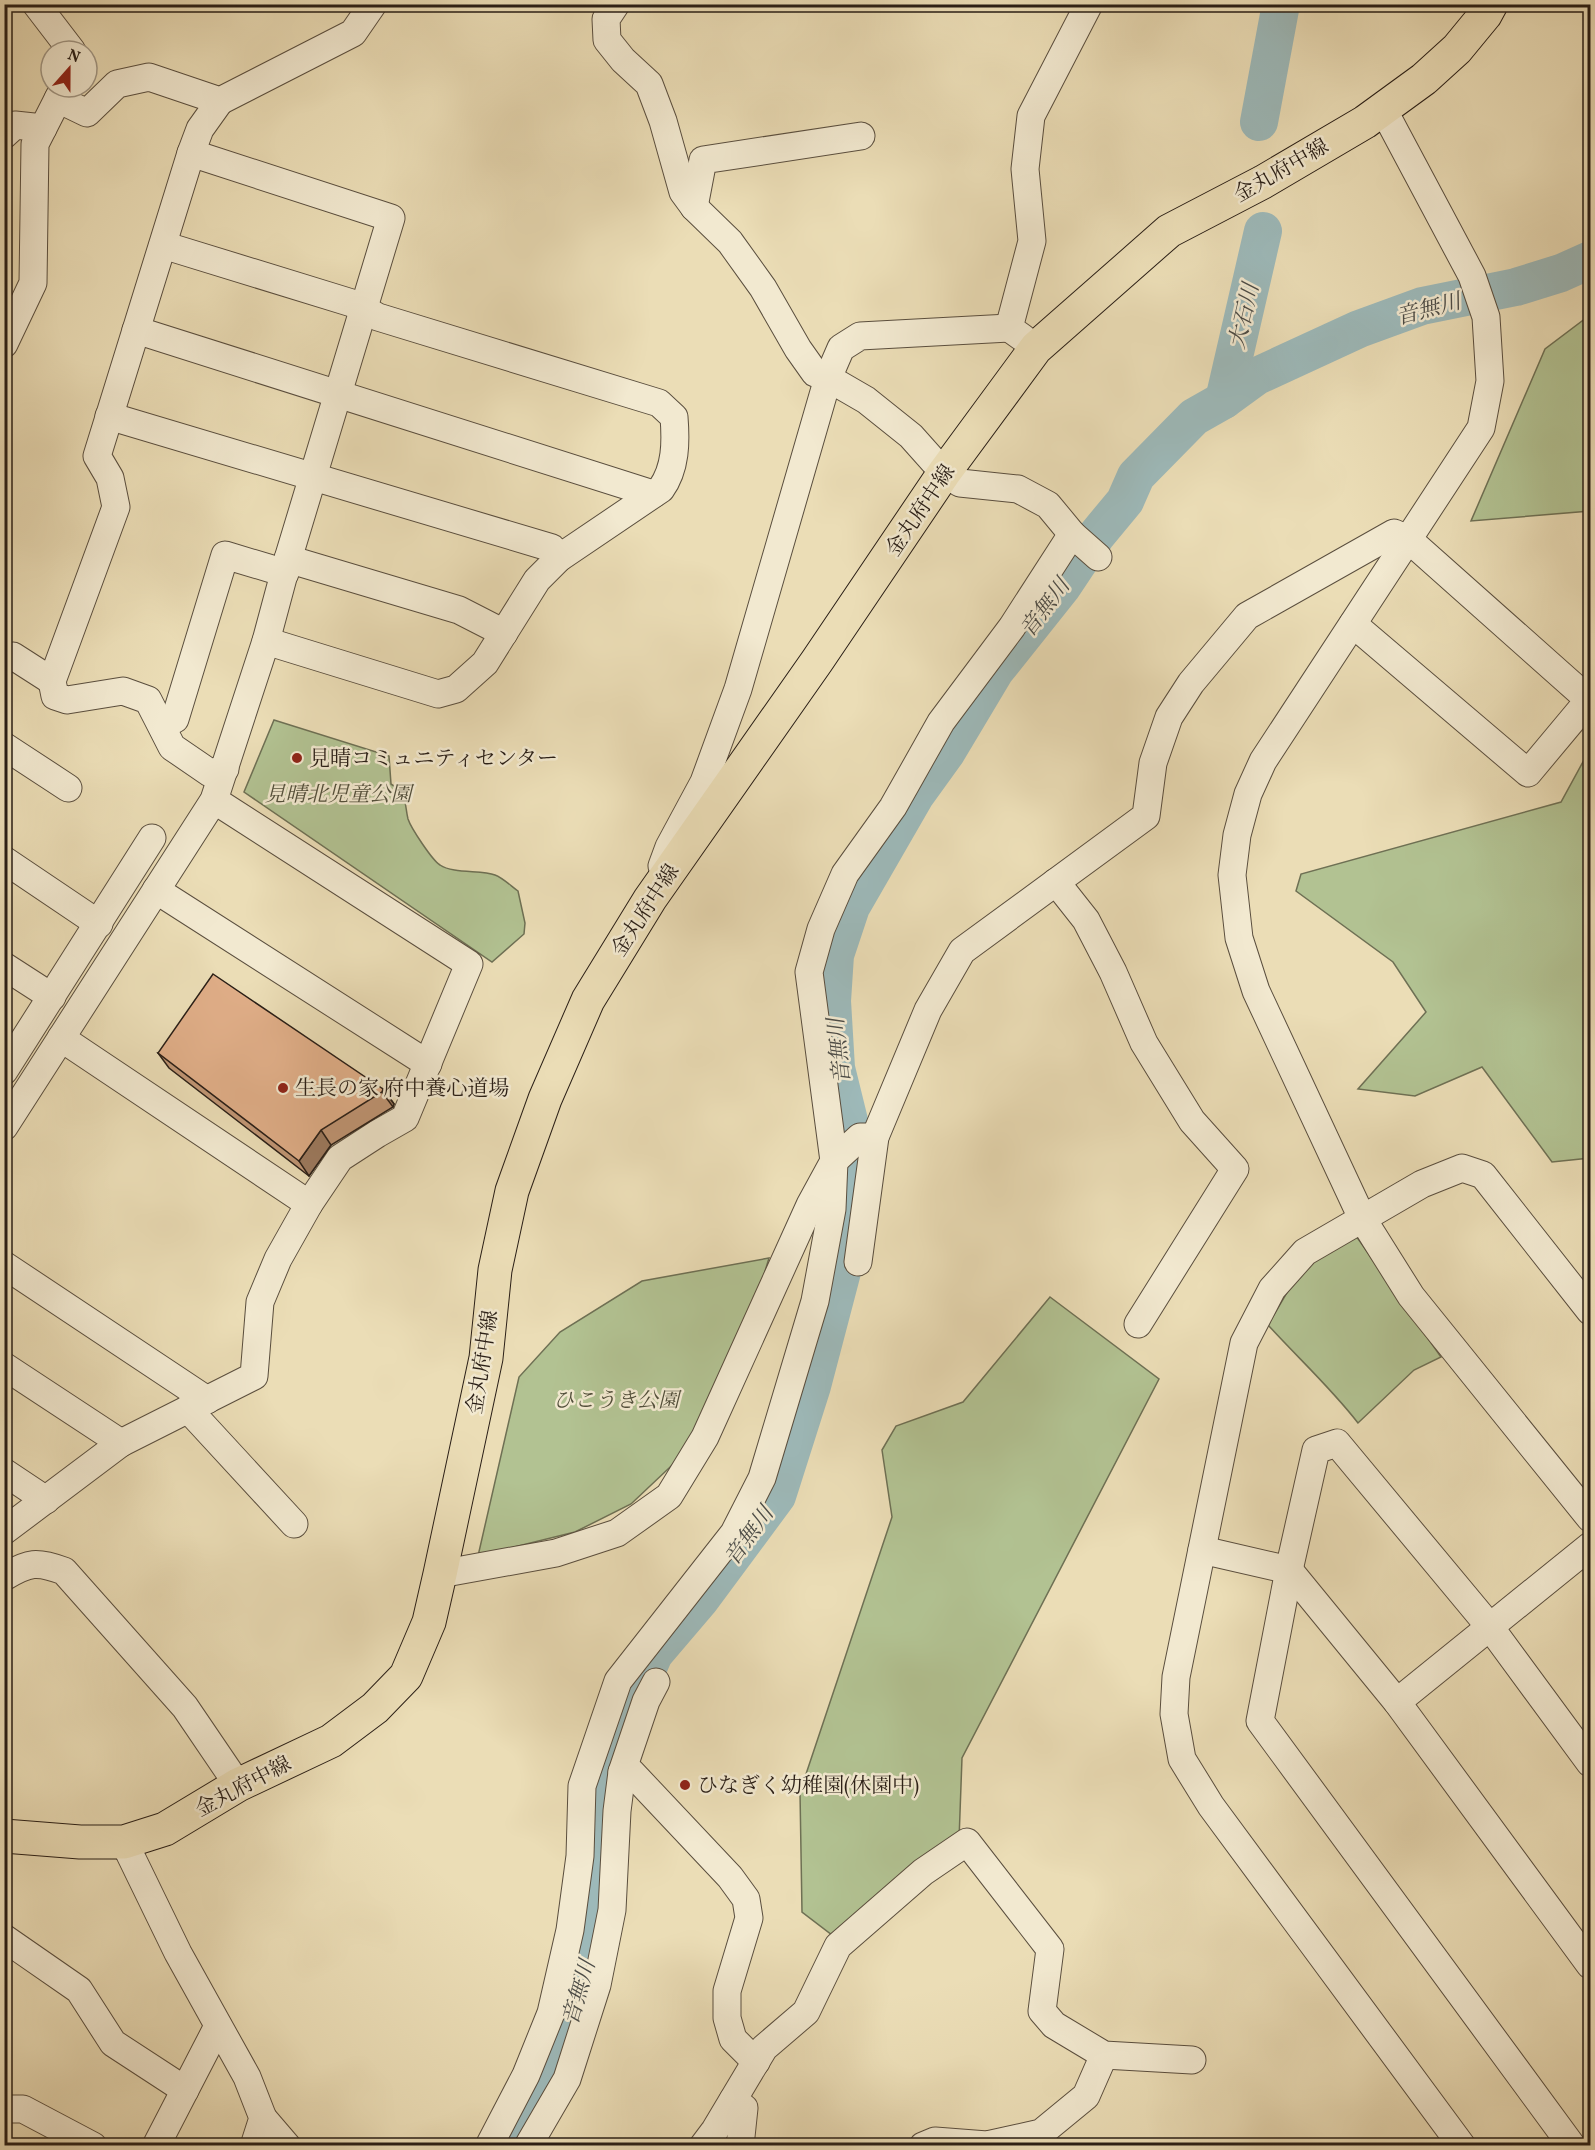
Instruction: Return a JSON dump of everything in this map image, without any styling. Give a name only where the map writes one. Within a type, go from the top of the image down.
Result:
[{"type":"main road","name":"金丸府中線","points":[[4,1836],[80,1842],[124,1842],[165,1829],[238,1785],[331,1742],[375,1708],[406,1676],[429,1622],[440,1574],[486,1358],[495,1270],[512,1191],[546,1099],[588,1000],[650,899],[817,661],[944,473],[1036,348],[1169,231],[1263,182],[1365,122],[1424,79],[1457,49],[1485,15],[1491,4]]},
{"type":"street","points":[[36,4],[63,39]]},
{"type":"street","points":[[225,769],[210,773],[172,747],[148,700],[123,691],[67,700],[55,696],[52,681],[116,507],[110,478],[97,456],[200,129],[220,101],[353,33],[373,4]]},
{"type":"street","points":[[616,4],[606,19],[607,40],[623,60],[650,84],[683,192],[694,207],[730,242],[763,288],[798,350],[815,373],[866,400],[911,436],[944,473],[960,483],[1018,489],[1048,505],[1072,534],[1098,556]]},
{"type":"street","points":[[1009,328],[1032,240],[1025,169],[1031,116],[1089,4]]},
{"type":"street","points":[[69,99],[87,113],[117,84],[149,77],[220,101]]},
{"type":"street","points":[[4,344],[33,283],[35,144],[58,99]]},
{"type":"street","points":[[1383,109],[1472,276],[1486,317],[1490,381],[1481,428],[1263,761],[1248,794],[1237,836],[1232,875],[1239,938],[1256,991],[1362,1218],[1411,1296],[1590,1518]]},
{"type":"street","points":[[4,135],[15,125],[43,128]]},
{"type":"street","points":[[694,207],[703,160],[861,136]]},
{"type":"street","points":[[4,1127],[214,800],[266,641],[286,566],[391,218],[191,153]]},
{"type":"street","points":[[163,245],[355,304],[378,317],[659,403],[674,417],[676,441],[669,478],[661,489],[559,558],[537,580],[485,663],[456,689],[438,694],[266,641]]},
{"type":"street","points":[[650,899],[669,847],[704,782],[738,689],[828,378],[841,348],[860,336],[1009,328],[1036,348]]},
{"type":"street","points":[[136,330],[653,494]]},
{"type":"street","points":[[110,416],[552,549],[559,558]]},
{"type":"street","points":[[858,1262],[867,1137],[928,1010],[962,951],[1146,816],[1153,763],[1169,717],[1191,683],[1247,616],[1394,533],[1408,539],[1589,700],[1528,773],[1353,624]]},
{"type":"street","points":[[489,2145],[526,2075],[551,2013],[570,1930],[580,1856],[582,1786],[618,1681],[734,1533],[762,1478],[815,1301],[831,1209],[834,1161],[809,972],[821,929],[845,874],[893,807],[941,722],[1012,627],[1072,534]]},
{"type":"street","points":[[162,726],[175,719],[225,555],[286,566],[459,610],[504,633]]},
{"type":"street","points":[[4,658],[13,656],[52,681]]},
{"type":"street","points":[[4,746],[68,788]]},
{"type":"street","points":[[4,1531],[121,1443],[254,1376],[260,1302],[278,1259],[309,1204],[340,1158],[405,1118],[469,964],[214,800]]},
{"type":"street","points":[[5,1070],[152,838]]},
{"type":"street","points":[[4,860],[99,924]]},
{"type":"street","points":[[1056,882],[1086,920],[1113,972],[1144,1043],[1192,1120],[1235,1169],[1138,1324]]},
{"type":"street","points":[[156,890],[428,1064]]},
{"type":"street","points":[[4,966],[52,997]]},
{"type":"street","points":[[61,1038],[309,1204]]},
{"type":"street","points":[[440,1574],[556,1553],[617,1533],[669,1497],[705,1437],[810,1205],[834,1161],[867,1137]]},
{"type":"street","points":[[1462,2145],[1211,1806],[1182,1759],[1174,1714],[1176,1677],[1244,1343],[1272,1289],[1305,1252],[1422,1184],[1462,1168],[1483,1175],[1590,1311]]},
{"type":"street","points":[[4,1265],[198,1405],[294,1524]]},
{"type":"street","points":[[4,1366],[121,1443]]},
{"type":"street","points":[[1572,2145],[1260,1721],[1289,1570],[1316,1450],[1337,1443],[1490,1627],[1590,1763]]},
{"type":"street","points":[[4,1472],[46,1500]]},
{"type":"street","points":[[1397,1702],[1590,1546]]},
{"type":"street","points":[[1202,1550],[1289,1570],[1397,1702],[1590,1965]]},
{"type":"street","points":[[4,1576],[21,1567],[43,1563],[64,1571],[185,1707],[238,1785]]},
{"type":"street","points":[[528,2145],[567,2079],[597,1985],[612,1910],[617,1810],[622,1772],[646,1701],[656,1682]]},
{"type":"street","points":[[622,1772],[631,1772],[730,1877],[746,1899],[749,1918],[728,1991],[727,2018],[734,2039],[756,2062]]},
{"type":"street","points":[[124,1842],[178,1953],[247,2077],[263,2118],[287,2145]]},
{"type":"street","points":[[702,2145],[715,2130],[764,2048],[806,2012],[838,1946],[924,1872],[967,1842],[1050,1949],[1042,2011],[1054,2025],[1104,2055],[1192,2060]]},
{"type":"street","points":[[4,1938],[79,1990],[113,2043],[185,2090]]},
{"type":"street","points":[[156,2145],[218,2026]]},
{"type":"street","points":[[923,2145],[935,2141],[987,2145],[1041,2133],[1086,2096],[1104,2055]]},
{"type":"street","points":[[733,2100],[744,2108],[740,2145]]},
{"type":"street","points":[[4,2109],[23,2109],[62,2138],[93,2145]]},
{"type":"street","points":[[254,2145],[263,2118]]},
{"type":"green space","points":[[1590,315],[1590,511],[1471,521],[1545,349]]},
{"type":"green space","name":"見晴北児童公園","points":[[274,720],[389,756],[391,784],[403,795],[408,819],[427,851],[436,862],[446,868],[495,875],[518,891],[525,923],[524,934],[492,962],[244,792]]},
{"type":"green space","points":[[1590,749],[1590,1158],[1552,1162],[1482,1067],[1415,1096],[1358,1089],[1426,1012],[1393,962],[1296,891],[1301,874],[1561,802]]},
{"type":"green space","points":[[1354,1233],[1441,1357],[1414,1370],[1358,1423],[1326,1385],[1268,1325],[1302,1267]]},
{"type":"green space","name":"ひこうき公園","points":[[769,1258],[752,1315],[686,1452],[631,1504],[575,1532],[478,1556],[519,1377],[560,1332],[642,1281]]},
{"type":"green space","points":[[1050,1297],[1159,1379],[962,1758],[959,1840],[836,1938],[802,1912],[800,1792],[892,1517],[882,1450],[896,1426],[963,1402]]},
{"type":"building","name":"生長の家 府中養心道場","points":[[213,974],[383,1089],[382,1092],[321,1130],[299,1161],[158,1053]]},
{"type":"waterway","name":"大石川","points":[[1259,122],[1281,4]]},
{"type":"waterway","name":"大石川","points":[[1224,400],[1263,231]]},
{"type":"waterway","name":"音無川","points":[[508,2146],[549,2079],[581,1998],[601,1896],[598,1818],[612,1751],[654,1654],[700,1600],[777,1496],[812,1386],[844,1264],[850,1208],[851,1129],[836,1068],[832,1001],[835,955],[851,907],[915,796],[946,753],[995,671],[1062,587],[1096,536],[1125,501],[1136,476],[1194,417],[1224,400],[1257,376],[1359,329],[1422,306],[1516,287],[1561,273],[1590,260]]},
{"type":"place","name":"見晴コミュニティセンター","points":[[297,758]]},
{"type":"place","name":"生長の家 府中養心道場","points":[[283,1088]]},
{"type":"place","name":"ひなぎく幼稚園(休園中)","points":[[685,1785]]}]
